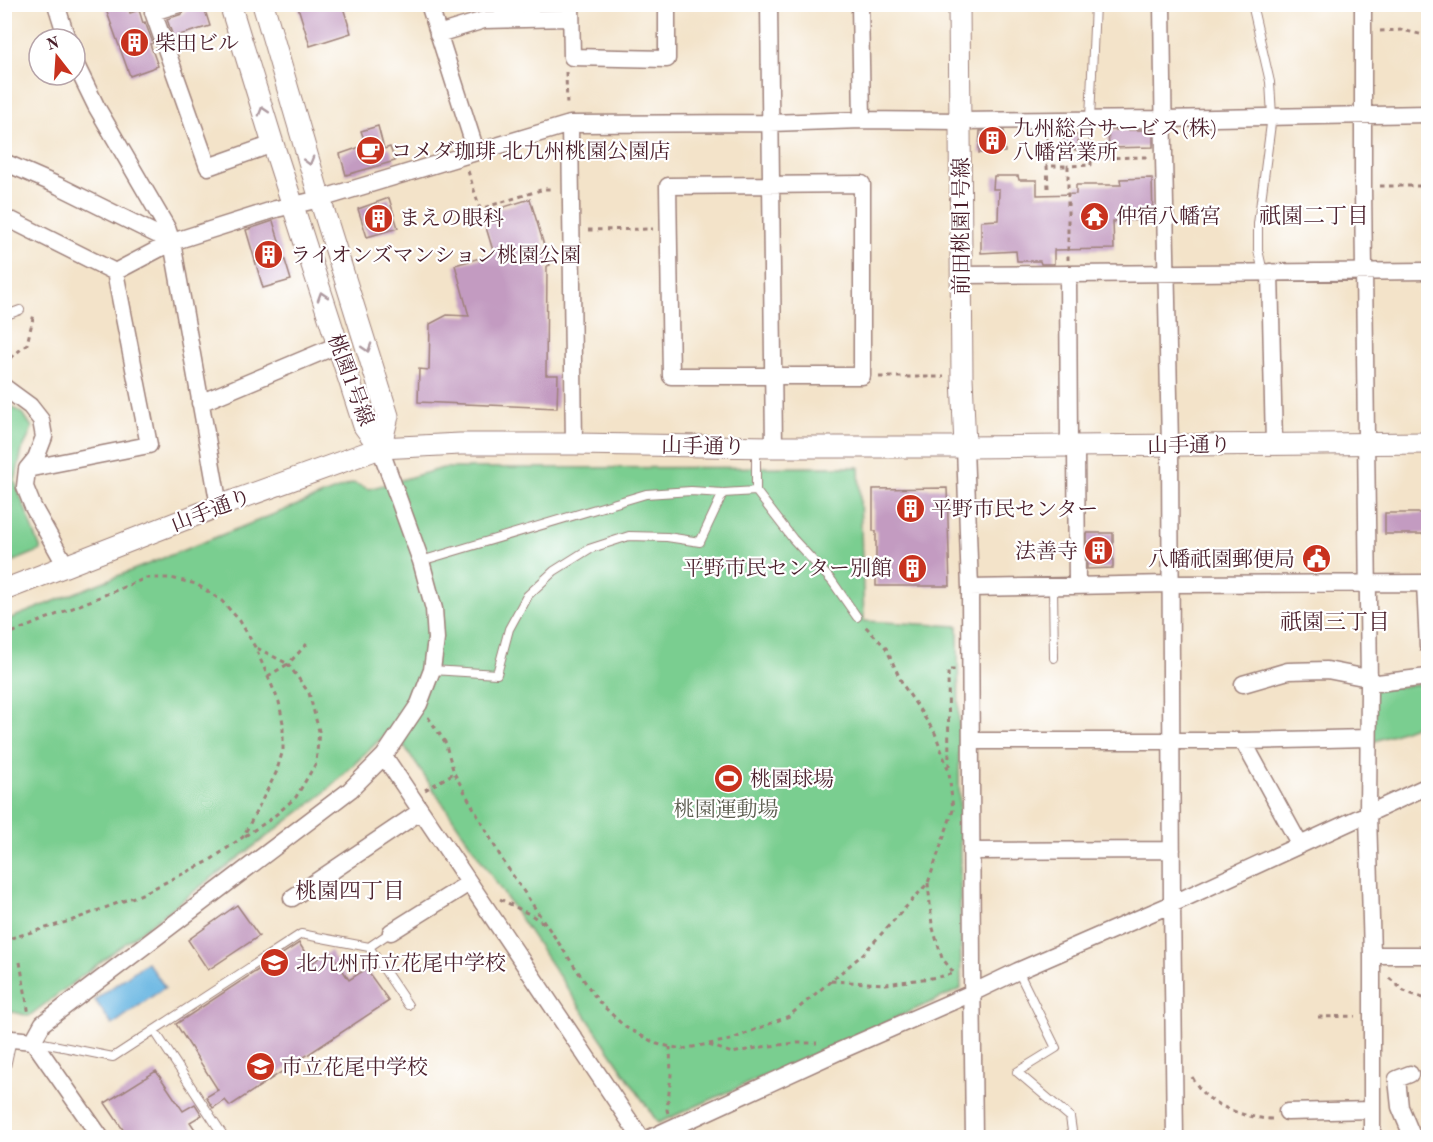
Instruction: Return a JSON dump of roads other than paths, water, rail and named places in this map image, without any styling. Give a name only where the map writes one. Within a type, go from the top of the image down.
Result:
[{"type":"street","points":[[56,4],[63,27]]},
{"type":"street","points":[[179,4],[153,12],[208,167],[273,144]]},
{"type":"street","name":"桃園1号線","points":[[230,4],[364,426],[380,448]]},
{"type":"street","name":"桃園1号線","points":[[263,4],[320,199],[388,417],[380,448]]},
{"type":"street","points":[[429,4],[470,153]]},
{"type":"street","points":[[438,34],[484,20],[571,11],[572,57],[667,59],[667,4]]},
{"type":"street","points":[[765,447],[773,376],[769,4]]},
{"type":"street","points":[[860,4],[862,120]]},
{"type":"street","name":"前田桃園1号線","points":[[959,4],[962,377],[965,447]]},
{"type":"street","points":[[1162,4],[1170,445],[1175,1137]]},
{"type":"street","points":[[1363,4],[1372,1137]]},
{"type":"street","points":[[87,87],[167,228],[172,243],[219,506]]},
{"type":"street","points":[[116,272],[172,243],[276,209],[320,199],[568,124],[1163,119],[1428,114]]},
{"type":"street","points":[[568,124],[574,444]]},
{"type":"street","points":[[4,162],[58,186],[172,243]]},
{"type":"street","points":[[862,184],[862,376],[671,376],[668,186],[771,185],[862,184]]},
{"type":"street","points":[[13,221],[116,272]]},
{"type":"street","points":[[961,275],[1428,271]]},
{"type":"street","points":[[27,469],[148,445],[116,272]]},
{"type":"street","points":[[1266,272],[1274,444]]},
{"type":"street","points":[[1068,274],[1077,586]]},
{"type":"street","points":[[200,404],[338,345]]},
{"type":"street","points":[[4,387],[30,405],[41,420],[44,437],[36,458],[27,469],[25,487],[33,507],[66,566]]},
{"type":"street","name":"山手通り","points":[[4,590],[219,506],[380,448],[460,444],[965,447],[1428,443]]},
{"type":"street","points":[[965,447],[970,588],[974,1137]]},
{"type":"street","points":[[33,1041],[43,1023],[351,790],[384,756],[419,704],[432,670],[436,639],[434,609],[421,561],[380,448]]},
{"type":"street","points":[[970,588],[1170,584],[1427,583],[1428,646]]},
{"type":"street","points":[[1243,684],[1288,671],[1327,670],[1368,681],[1428,677]]},
{"type":"street","points":[[971,741],[1243,741],[1368,738]]},
{"type":"street","points":[[1243,741],[1300,845]]},
{"type":"street","points":[[384,756],[641,1137]]},
{"type":"street","points":[[650,1137],[1172,904],[1428,786]]},
{"type":"street","points":[[292,898],[417,804]]},
{"type":"street","points":[[971,851],[1172,850]]},
{"type":"street","points":[[391,932],[469,883]]},
{"type":"street","points":[[1372,955],[1428,955]]},
{"type":"street","points":[[8,1038],[33,1041],[101,1137]]},
{"type":"street","points":[[1410,1074],[1397,1079],[1400,1107],[1413,1137]]},
{"type":"street","points":[[1287,1112],[1371,1110]]},
{"type":"lane","points":[[1090,119],[1095,4]]},
{"type":"lane","points":[[1252,4],[1270,82],[1272,116],[1258,224],[1258,250],[1266,272]]},
{"type":"lane","points":[[4,315],[20,310]]},
{"type":"lane","points":[[765,447],[756,491],[793,539],[832,581],[857,617]]},
{"type":"lane","points":[[421,561],[646,494],[756,491]]},
{"type":"lane","points":[[432,670],[497,674],[508,629],[527,596],[554,571],[589,549],[629,536],[667,537],[700,542],[723,493]]},
{"type":"lane","points":[[1053,587],[1053,657]]},
{"type":"lane","points":[[33,1041],[113,1057],[301,934],[369,947],[391,932]]},
{"type":"lane","points":[[369,947],[408,1005]]},
{"type":"lane","points":[[1018,971],[1056,1048],[1017,1072],[1070,1117],[1073,1137]]},
{"type":"lane","points":[[154,1030],[223,1135]]},
{"type":"lane","points":[[4,1076],[8,1038]]},
{"type":"water","points":[[147,962],[165,987],[112,1025],[95,1000]]},
{"type":"place","name":"柴田ビル","points":[[134,43]]},
{"type":"place","name":"九州総合サービス(株) 八幡営業所","points":[[992,140]]},
{"type":"place","name":"コメダ珈琲 北九州桃園公園店","points":[[370,151]]},
{"type":"place","name":"仲宿八幡宮","points":[[1095,216]]},
{"type":"place","name":"まえの眼科","points":[[378,218]]},
{"type":"place","name":"ライオンズマンション桃園公園","points":[[269,255]]},
{"type":"place","name":"平野市民センター","points":[[910,509]]},
{"type":"place","name":"法善寺","points":[[1099,551]]},
{"type":"place","name":"八幡祇園郵便局","points":[[1316,559]]},
{"type":"place","name":"平野市民センター別館","points":[[913,568]]},
{"type":"place","name":"桃園球場","points":[[729,779]]},
{"type":"place","name":"北九州市立花尾中学校","points":[[275,963]]},
{"type":"place","name":"市立花尾中学校","points":[[260,1067]]},
{"type":"district","name":"祇園二丁目","points":[[1314,215]]},
{"type":"district","name":"祇園三丁目","points":[[1335,621]]},
{"type":"district","name":"桃園四丁目","points":[[350,890]]},
{"type":"park label","name":"桃園運動場","points":[[726,809]]}]
